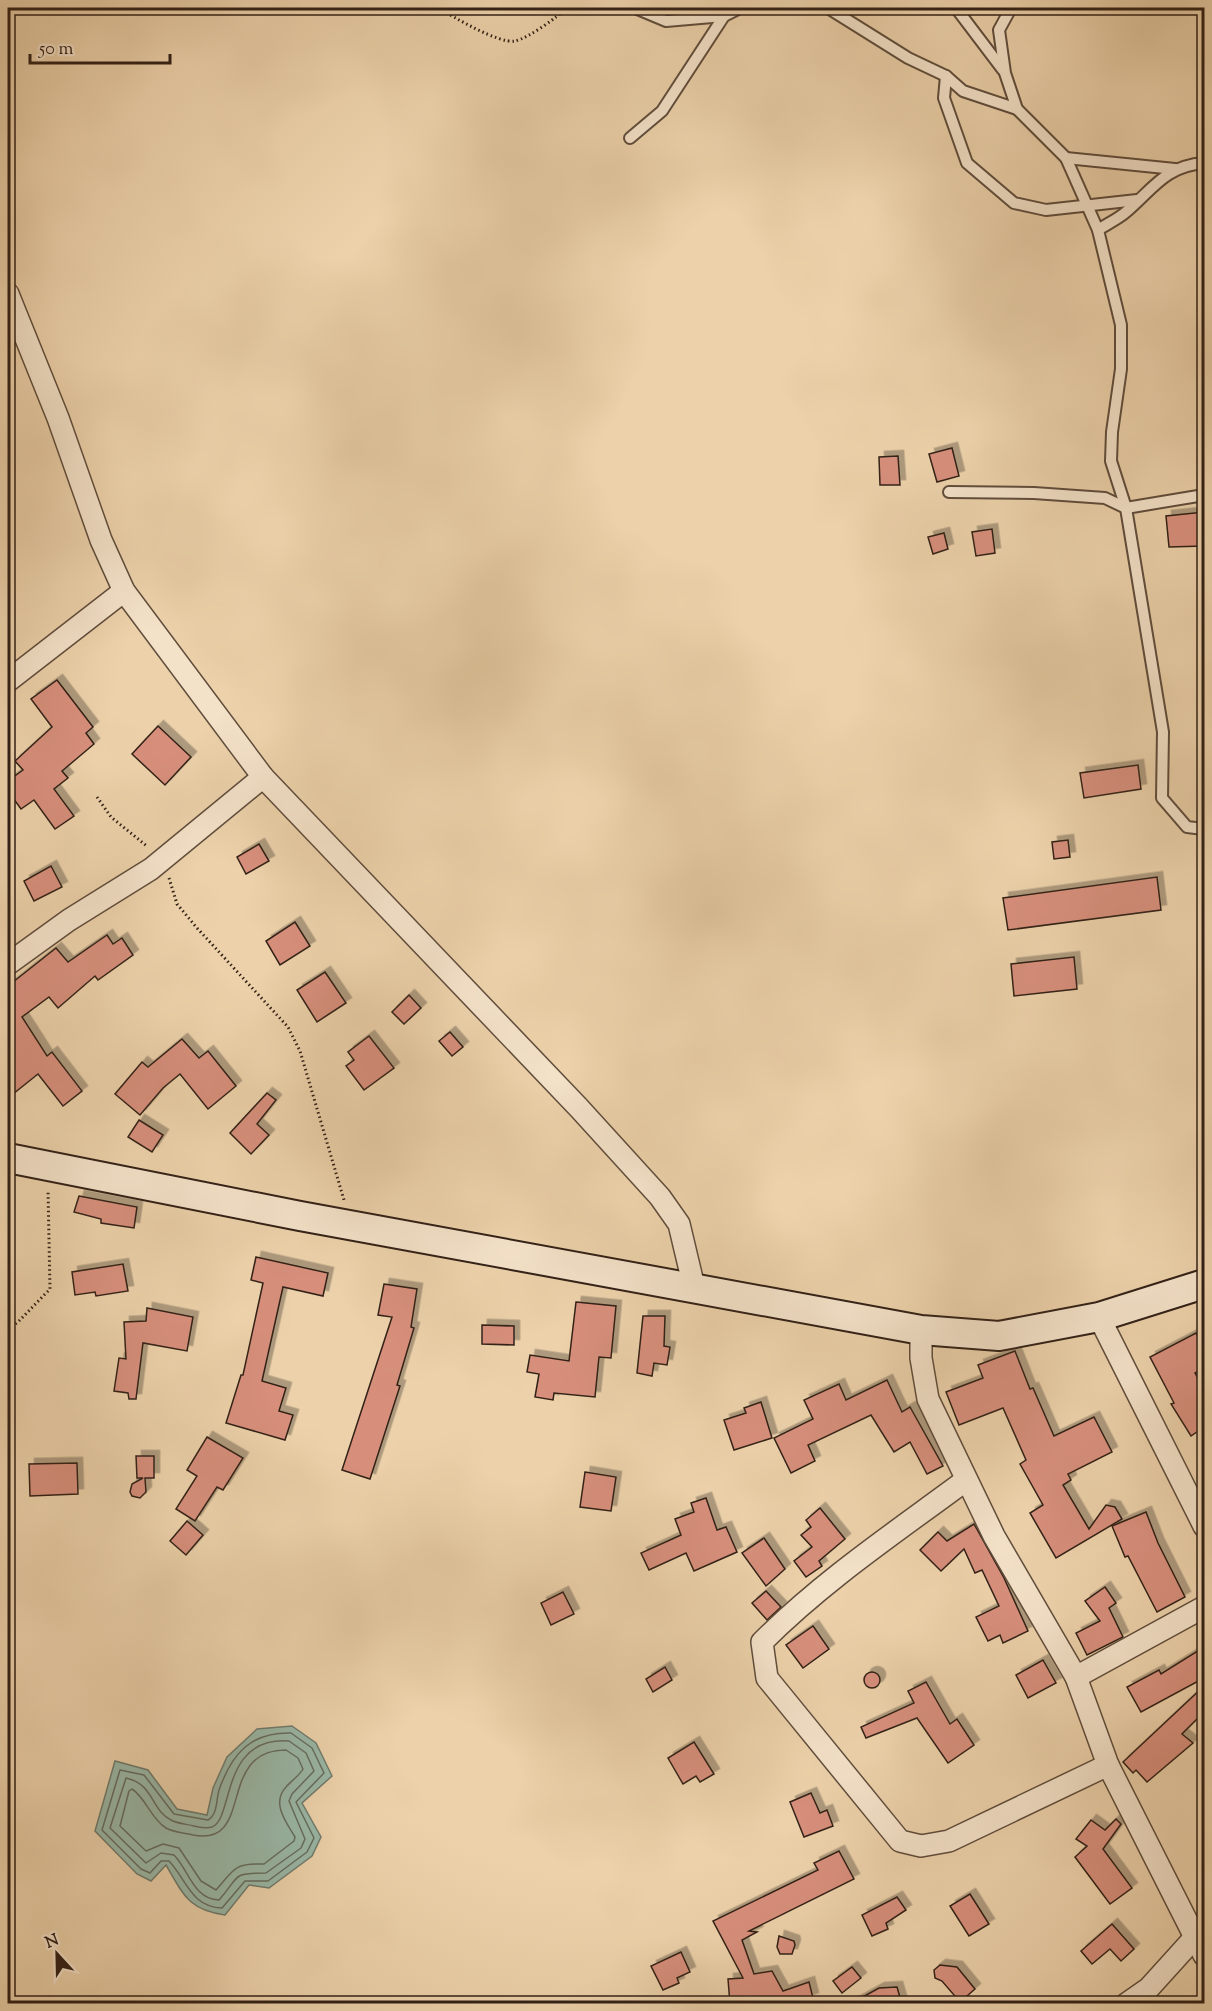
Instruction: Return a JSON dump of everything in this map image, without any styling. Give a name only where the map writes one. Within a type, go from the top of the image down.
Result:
[{"type":"main road","points":[[8,1158],[47,1168],[921,1330],[999,1336],[1099,1317],[1204,1284]]},
{"type":"street","points":[[8,294],[58,418],[101,540],[124,591],[262,777],[579,1108],[660,1197],[679,1224],[694,1287]]},
{"type":"street","points":[[8,681],[124,591]]},
{"type":"street","points":[[8,964],[69,920],[163,859],[262,777]]},
{"type":"street","points":[[1099,1317],[1204,1526]]},
{"type":"street","points":[[921,1330],[921,1358],[928,1399],[994,1536],[1076,1677],[1108,1765],[1200,1933],[1204,1955]]},
{"type":"street","points":[[966,1480],[848,1566],[785,1619],[762,1642],[767,1678],[900,1841],[921,1846],[949,1841],[1108,1765]]},
{"type":"street","points":[[1076,1677],[1204,1607]]},
{"type":"street","points":[[1126,2004],[1149,1988],[1200,1933]]},
{"type":"lane","points":[[636,8],[666,21],[724,16],[740,8]]},
{"type":"lane","points":[[828,8],[908,58],[946,76],[963,91],[1017,109],[1066,158],[1098,230],[1121,325],[1120,369],[1112,432],[1111,461],[1126,508],[1163,732],[1162,798],[1187,827],[1204,829]]},
{"type":"lane","points":[[956,8],[1005,73]]},
{"type":"lane","points":[[1011,8],[999,30],[1005,73],[1017,109]]},
{"type":"lane","points":[[630,138],[662,111],[724,16]]},
{"type":"lane","points":[[946,76],[944,98],[967,163],[1014,203],[1046,210],[1137,200]]},
{"type":"lane","points":[[1066,158],[1175,170]]},
{"type":"lane","points":[[1098,230],[1126,212],[1152,185],[1175,170],[1204,162]]},
{"type":"lane","points":[[949,492],[1034,493],[1105,498],[1126,508],[1204,495]]},
{"type":"path","points":[[439,8],[490,37],[515,41],[536,30],[567,8]]},
{"type":"path","points":[[98,797],[111,817],[163,859],[177,904],[288,1027],[300,1051],[351,1225]]},
{"type":"path","points":[[8,1329],[18,1322],[50,1289],[47,1168]]},
{"type":"water","points":[[292,1726],[316,1743],[332,1776],[302,1803],[321,1837],[312,1856],[269,1888],[249,1885],[225,1915],[213,1913],[195,1905],[182,1892],[166,1865],[151,1881],[137,1874],[95,1831],[115,1761],[148,1770],[177,1809],[207,1815],[213,1788],[227,1757],[257,1729]]},
{"type":"building","points":[[952,448],[959,476],[937,482],[929,454]]},
{"type":"building","points":[[898,456],[900,485],[880,485],[879,457]]},
{"type":"building","points":[[1204,512],[1204,546],[1169,547],[1166,516]]},
{"type":"building","points":[[992,529],[995,553],[976,556],[972,532]]},
{"type":"building","points":[[944,533],[948,549],[933,554],[928,537]]},
{"type":"building","points":[[57,680],[93,727],[86,733],[94,744],[62,771],[68,778],[54,789],[74,816],[55,829],[34,800],[21,809],[8,791],[8,781],[23,770],[15,761],[52,727],[31,699]]},
{"type":"building","points":[[158,726],[191,757],[165,785],[132,754]]},
{"type":"building","points":[[1138,765],[1141,789],[1084,798],[1080,773]]},
{"type":"building","points":[[1068,840],[1070,857],[1054,859],[1052,842]]},
{"type":"building","points":[[259,844],[269,861],[246,874],[237,857]]},
{"type":"building","points":[[51,866],[62,887],[34,901],[24,881]]},
{"type":"building","points":[[1157,877],[1161,910],[1008,930],[1003,898]]},
{"type":"building","points":[[295,922],[310,946],[280,965],[266,941]]},
{"type":"building","points":[[107,935],[113,944],[122,938],[133,955],[98,980],[95,976],[58,1008],[49,997],[22,1017],[47,1056],[52,1052],[82,1091],[63,1106],[38,1074],[8,1098],[8,986],[56,948],[68,962]]},
{"type":"building","points":[[1074,957],[1077,989],[1014,996],[1011,964]]},
{"type":"building","points":[[325,972],[346,1003],[317,1022],[297,990]]},
{"type":"building","points":[[409,995],[421,1008],[404,1024],[392,1012]]},
{"type":"building","points":[[450,1032],[463,1047],[452,1056],[439,1041]]},
{"type":"building","points":[[369,1036],[394,1068],[364,1090],[346,1066],[354,1060],[348,1052]]},
{"type":"building","points":[[182,1039],[199,1058],[208,1051],[236,1086],[208,1109],[180,1074],[163,1088],[140,1115],[115,1094],[142,1062],[148,1067]]},
{"type":"building","points":[[267,1093],[276,1100],[257,1124],[269,1135],[251,1154],[230,1133]]},
{"type":"building","points":[[139,1120],[163,1135],[152,1152],[128,1137]]},
{"type":"building","points":[[79,1196],[137,1207],[134,1228],[101,1223],[101,1219],[74,1212]]},
{"type":"building","points":[[256,1257],[328,1273],[323,1296],[283,1287],[262,1381],[286,1388],[279,1411],[293,1415],[285,1440],[226,1423],[241,1375],[243,1375],[263,1283],[251,1280]]},
{"type":"building","points":[[123,1264],[128,1291],[96,1296],[95,1292],[75,1295],[72,1272]]},
{"type":"building","points":[[384,1284],[417,1289],[411,1327],[414,1328],[397,1385],[400,1386],[370,1479],[342,1470],[392,1317],[378,1315]]},
{"type":"building","points":[[576,1302],[616,1306],[611,1358],[599,1357],[595,1397],[554,1393],[553,1400],[535,1397],[539,1374],[527,1372],[530,1355],[569,1361]]},
{"type":"building","points":[[147,1308],[193,1317],[187,1351],[143,1343],[136,1399],[129,1399],[128,1393],[114,1391],[119,1358],[126,1359],[124,1322],[146,1321]]},
{"type":"building","points":[[643,1316],[665,1316],[664,1346],[670,1347],[667,1365],[654,1363],[652,1376],[637,1373]]},
{"type":"building","points":[[482,1325],[514,1326],[514,1345],[482,1344]]},
{"type":"building","points":[[1196,1333],[1204,1349],[1204,1368],[1195,1373],[1204,1388],[1204,1427],[1191,1436],[1171,1404],[1174,1403],[1150,1357]]},
{"type":"building","points":[[1015,1351],[1030,1389],[1033,1388],[1054,1436],[1094,1417],[1112,1452],[1068,1474],[1071,1480],[1063,1485],[1089,1529],[1106,1505],[1115,1507],[1122,1519],[1056,1558],[1030,1513],[1043,1505],[1020,1464],[1026,1460],[1003,1408],[959,1425],[946,1392],[983,1378],[978,1365]]},
{"type":"building","points":[[887,1380],[902,1412],[910,1407],[943,1466],[927,1474],[910,1442],[894,1452],[871,1415],[808,1445],[815,1461],[791,1473],[774,1438],[813,1419],[804,1400],[839,1384],[846,1400]]},
{"type":"building","points":[[761,1402],[772,1438],[734,1450],[724,1420],[746,1413],[744,1408]]},
{"type":"building","points":[[207,1437],[243,1458],[223,1490],[217,1487],[195,1521],[176,1509],[197,1476],[187,1470]]},
{"type":"building","points":[[136,1456],[154,1456],[154,1478],[145,1478],[146,1492],[140,1498],[132,1496],[130,1492],[132,1484],[143,1478],[137,1478]]},
{"type":"building","points":[[77,1463],[78,1494],[30,1496],[29,1464]]},
{"type":"building","points":[[585,1472],[616,1477],[611,1511],[580,1507]]},
{"type":"building","points":[[706,1498],[717,1530],[726,1527],[737,1552],[694,1571],[686,1553],[649,1570],[641,1553],[681,1535],[675,1519],[694,1512],[691,1503]]},
{"type":"building","points":[[820,1508],[845,1539],[819,1561],[822,1566],[806,1577],[794,1561],[812,1547],[801,1535],[811,1527],[806,1520]]},
{"type":"building","points":[[1146,1512],[1158,1543],[1185,1597],[1157,1612],[1128,1556],[1125,1557],[1112,1526]]},
{"type":"building","points":[[187,1521],[203,1535],[186,1555],[170,1541]]},
{"type":"building","points":[[974,1524],[1004,1578],[1028,1631],[1003,1643],[1000,1635],[988,1641],[976,1617],[999,1606],[982,1570],[975,1573],[964,1549],[941,1571],[920,1550],[938,1532],[947,1541]]},
{"type":"building","points":[[764,1538],[785,1569],[766,1586],[742,1553]]},
{"type":"building","points":[[1105,1587],[1116,1603],[1109,1608],[1123,1637],[1087,1655],[1076,1633],[1100,1621],[1085,1601]]},
{"type":"building","points":[[766,1591],[781,1607],[767,1620],[752,1603]]},
{"type":"building","points":[[563,1592],[574,1614],[551,1625],[541,1603]]},
{"type":"building","points":[[813,1626],[829,1649],[803,1668],[786,1645]]},
{"type":"building","points":[[1204,1647],[1204,1678],[1141,1712],[1127,1687],[1159,1670],[1161,1674]]},
{"type":"building","points":[[1043,1660],[1056,1683],[1028,1698],[1016,1675]]},
{"type":"building","points":[[665,1667],[672,1680],[653,1692],[646,1679]]},
{"type":"building","points":[[872,1672],[880,1680],[872,1688],[864,1680]]},
{"type":"building","points":[[926,1682],[950,1724],[957,1719],[974,1745],[948,1763],[917,1718],[866,1738],[861,1727],[914,1703],[908,1691]]},
{"type":"building","points":[[1204,1686],[1204,1712],[1182,1734],[1193,1743],[1147,1782],[1136,1770],[1133,1773],[1123,1762]]},
{"type":"building","points":[[694,1742],[714,1774],[700,1782],[696,1776],[683,1784],[668,1758]]},
{"type":"building","points":[[811,1793],[820,1813],[827,1810],[833,1826],[804,1837],[790,1802]]},
{"type":"building","points":[[1116,1819],[1121,1824],[1103,1849],[1132,1888],[1110,1904],[1075,1857],[1087,1846],[1076,1839],[1091,1820],[1105,1830]]},
{"type":"building","points":[[839,1851],[854,1879],[749,1931],[757,1932],[742,1940],[754,1974],[772,1971],[783,1991],[809,1982],[813,1998],[796,2004],[730,2004],[728,1979],[743,1978],[713,1921],[818,1870],[814,1863]]},
{"type":"building","points":[[970,1894],[989,1924],[969,1936],[950,1906]]},
{"type":"building","points":[[897,1897],[906,1910],[886,1923],[888,1929],[872,1936],[862,1915]]},
{"type":"building","points":[[1112,1924],[1134,1949],[1121,1961],[1110,1949],[1092,1964],[1081,1951]]},
{"type":"building","points":[[779,1936],[794,1941],[792,1954],[780,1954],[777,1947]]},
{"type":"building","points":[[681,1952],[690,1972],[677,1978],[679,1983],[663,1990],[651,1966]]},
{"type":"building","points":[[940,1965],[957,1967],[975,1989],[960,2002],[942,1981],[935,1978],[934,1970]]},
{"type":"building","points":[[852,1967],[861,1978],[842,1993],[833,1981]]},
{"type":"building","points":[[897,1987],[902,2004],[850,2004],[879,1988]]}]
